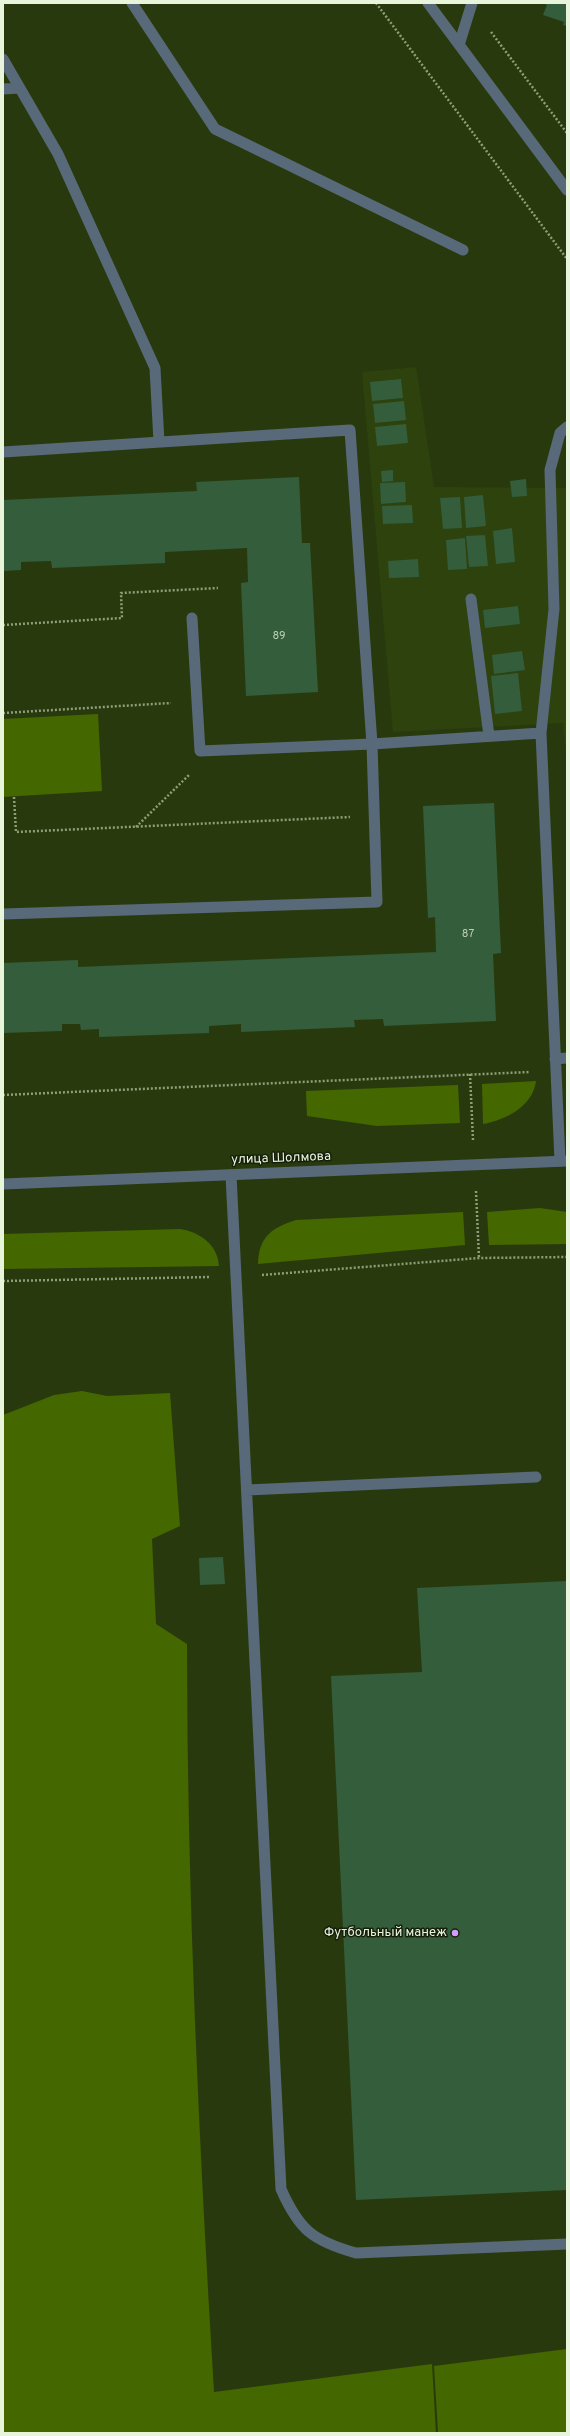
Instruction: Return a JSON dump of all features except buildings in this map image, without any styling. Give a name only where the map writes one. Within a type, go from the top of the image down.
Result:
[{"type":"street","points":[[428,3],[567,190]]},
{"type":"street","points":[[459,45],[471,4]]},
{"type":"street","points":[[138,5],[215,129],[463,250]]},
{"type":"street","points":[[3,59],[58,154],[155,368],[159,442]]},
{"type":"street","points":[[3,89],[20,88]]},
{"type":"street","points":[[564,1161],[555,1059],[541,734],[554,609],[550,470],[560,434],[567,427]]},
{"type":"street","points":[[3,452],[350,430],[372,744],[377,902],[3,914]]},
{"type":"street","points":[[471,599],[489,736]]},
{"type":"street","points":[[192,618],[200,751],[372,744],[541,734]]},
{"type":"street","points":[[555,1059],[567,1058]]},
{"type":"street","name":"улица Шолмова","points":[[3,1184],[564,1161]]},
{"type":"street","points":[[232,1175],[281,2189],[291,2211],[310,2234],[330,2246],[356,2253],[567,2244]]},
{"type":"street","points":[[247,1490],[536,1477]]},
{"type":"path","points":[[376,3],[567,259]]},
{"type":"path","points":[[471,4],[567,133]]},
{"type":"path","points":[[3,625],[122,618],[121,593],[218,588]]},
{"type":"path","points":[[3,714],[197,702]]},
{"type":"path","points":[[136,827],[200,764],[200,751]]},
{"type":"path","points":[[14,797],[16,832],[375,816]]},
{"type":"path","points":[[3,1095],[556,1071]]},
{"type":"path","points":[[3,1281],[237,1277],[479,1258],[567,1257]]},
{"type":"shaded area","points":[[416,367],[434,487],[567,488],[567,764],[563,723],[393,732],[362,372]]},
{"type":"shaded area","points":[[98,714],[102,791],[3,797],[3,719]]},
{"type":"shaded area","points":[[536,1081],[530,1098],[524,1105],[501,1119],[483,1124],[482,1084]]},
{"type":"shaded area","points":[[458,1085],[460,1123],[377,1126],[307,1116],[306,1091]]},
{"type":"shaded area","points":[[540,1208],[567,1212],[567,1244],[489,1245],[487,1212]]},
{"type":"shaded area","points":[[463,1212],[465,1245],[258,1264],[261,1247],[268,1235],[280,1226],[296,1220]]},
{"type":"shaded area","points":[[180,1229],[201,1236],[207,1241],[215,1252],[219,1266],[3,1269],[3,1234]]},
{"type":"shaded area","points":[[82,1391],[107,1396],[170,1393],[180,1526],[152,1539],[156,1624],[187,1644],[189,1831],[195,2018],[203,2205],[214,2392],[432,2364],[436,2433],[3,2433],[3,1415],[54,1395]]},
{"type":"shaded area","points":[[567,2349],[567,2433],[438,2433],[434,2366]]},
{"type":"place","name":"Футбольный манеж","points":[[455,1933]]}]
